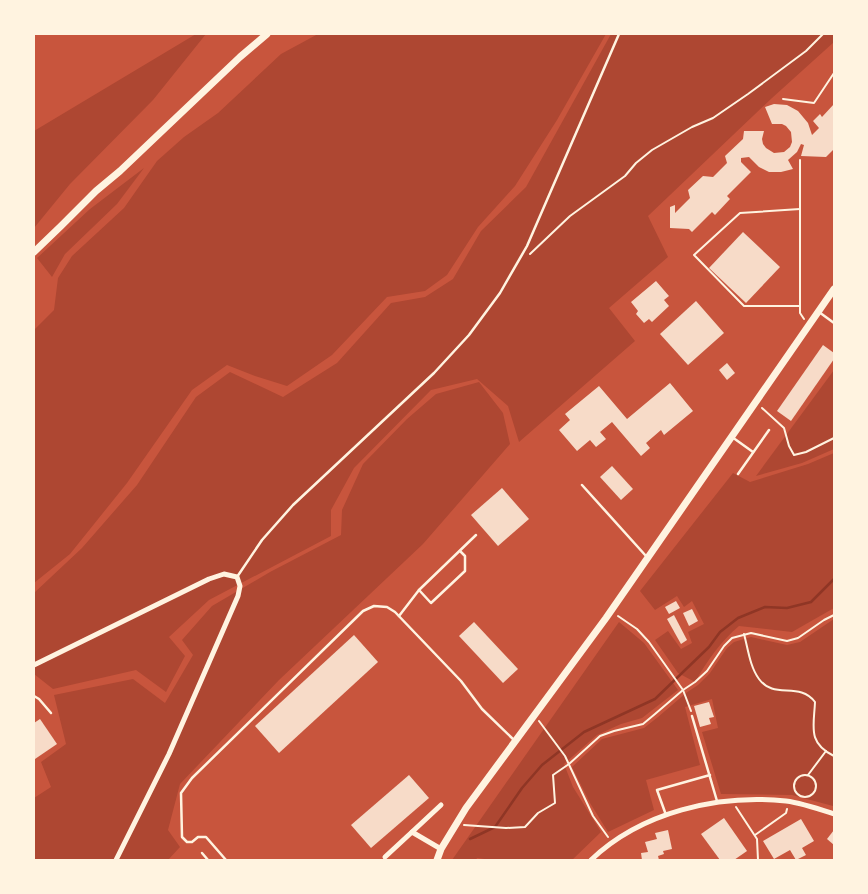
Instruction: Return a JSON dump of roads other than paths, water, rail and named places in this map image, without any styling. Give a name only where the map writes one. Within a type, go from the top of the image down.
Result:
[{"type":"street","points":[[34,252],[96,191],[267,34]]},
{"type":"street","points":[[437,860],[455,825],[611,611],[834,289]]},
{"type":"street","points":[[34,665],[209,579],[224,574],[237,578],[240,586],[238,596],[169,754],[116,860]]},
{"type":"street","points":[[591,860],[612,843],[637,827],[696,807],[732,801],[756,800],[788,802],[834,814]]},
{"type":"street","points":[[383,859],[441,805]]},
{"type":"street","points":[[412,832],[441,849]]},
{"type":"lane","points":[[237,578],[262,540],[293,505],[408,399],[450,356],[469,335],[500,293],[527,246],[619,34]]},
{"type":"lane","points":[[818,312],[834,323]]},
{"type":"lane","points":[[738,474],[769,430]]},
{"type":"lane","points":[[732,437],[753,452]]},
{"type":"lane","points":[[582,485],[648,558]]},
{"type":"lane","points":[[399,616],[419,590],[476,535]]},
{"type":"lane","points":[[419,590],[431,604],[465,571],[465,556],[460,550]]},
{"type":"lane","points":[[226,860],[206,837],[198,837],[192,842],[187,842],[182,836],[181,793],[188,783],[363,611],[374,606],[387,607],[399,616],[461,681],[482,709],[515,741]]},
{"type":"lane","points":[[34,696],[51,713]]},
{"type":"lane","points":[[692,716],[718,803]]},
{"type":"lane","points":[[666,816],[657,790],[710,775]]},
{"type":"lane","points":[[202,853],[208,860]]},
{"type":"waterway","points":[[470,839],[495,827],[522,788],[542,765],[584,732],[655,699],[709,647],[720,632],[738,618],[765,607],[787,608],[811,602],[834,579]]}]
